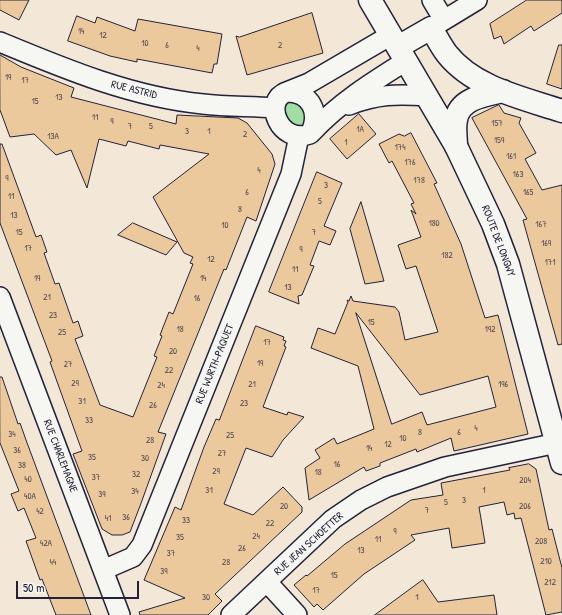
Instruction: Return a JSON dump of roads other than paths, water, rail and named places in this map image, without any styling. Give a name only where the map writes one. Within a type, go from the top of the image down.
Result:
[{"type":"main road","name":"ROUTE DE LONGWY","points":[[370,0],[456,146],[493,224],[508,264],[559,453]]},
{"type":"main road","points":[[399,48],[437,24],[447,54],[464,70],[482,82],[503,91],[562,111]]},
{"type":"main road","points":[[456,146],[456,120],[461,108],[470,101],[481,96],[503,91]]},
{"type":"street","points":[[432,0],[437,24],[477,0]]},
{"type":"street","name":"RUE ASTRID","points":[[0,42],[65,69],[132,90],[203,104],[279,101],[309,83],[399,48]]},
{"type":"street","points":[[279,101],[276,118],[281,127],[289,134],[305,135],[363,87],[399,48]]},
{"type":"street","name":"RUE WURTH-PAQUET","points":[[103,570],[133,557],[142,545],[291,174],[305,135],[315,122],[312,105],[304,96],[287,92],[279,101]]},
{"type":"street","points":[[327,118],[349,105],[370,97],[396,94],[427,96]]},
{"type":"street","name":"RUE CHARLEMAGNE","points":[[0,297],[120,615]]},
{"type":"street","name":"RUE JEAN SCHOETTER","points":[[231,615],[333,519],[361,500],[387,487],[445,467],[559,453]]},
{"type":"street","points":[[267,582],[297,615]]}]
